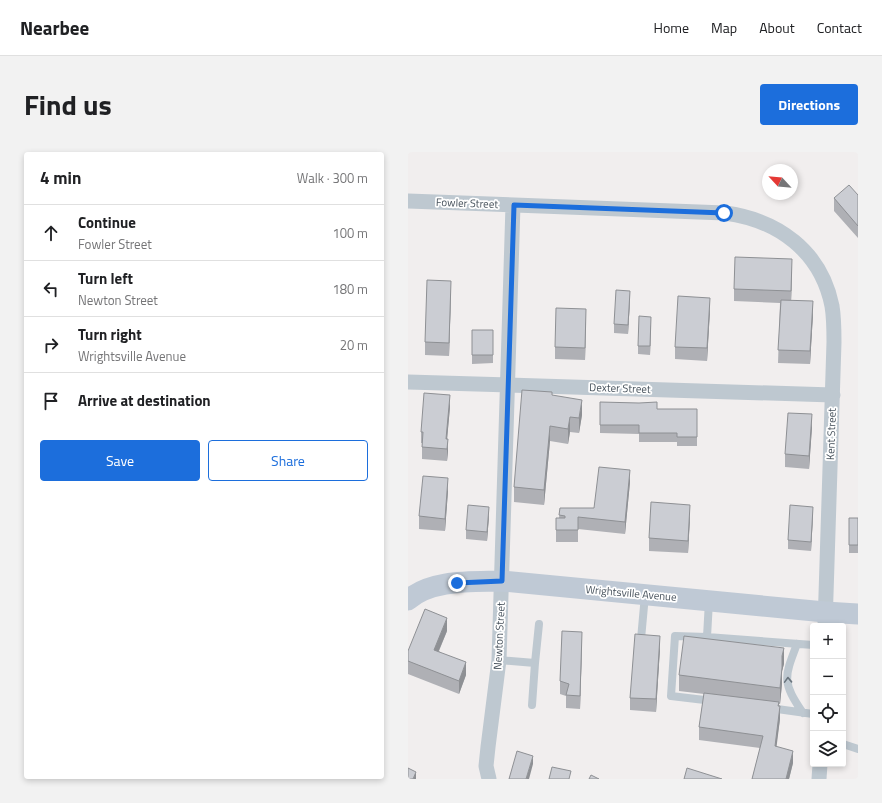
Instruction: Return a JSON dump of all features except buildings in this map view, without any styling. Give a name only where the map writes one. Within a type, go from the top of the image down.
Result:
[{"type":"street","name":"Fowler Street","points":[[408,201],[738,214],[764,222],[791,239],[804,250]]},
{"type":"street","name":"Newton Street","points":[[489,779],[486,766],[499,660],[514,205]]},
{"type":"street","name":"Kent Street","points":[[804,250],[820,273],[832,305],[834,342],[833,395],[825,619]]},
{"type":"street","name":"Dexter Street","points":[[408,382],[833,395]]},
{"type":"street","name":"Wrightsville Avenue","points":[[408,600],[419,593],[441,585],[502,581],[709,601],[825,619],[858,614]]},
{"type":"street","points":[[819,779],[820,767]]},
{"type":"lane","points":[[641,639],[645,594]]},
{"type":"lane","points":[[707,637],[709,601]]},
{"type":"lane","points":[[532,705],[538,624]]},
{"type":"lane","points":[[724,702],[672,696],[674,636],[810,645]]},
{"type":"lane","points":[[797,644],[789,665],[786,681],[791,694],[803,713]]},
{"type":"lane","points":[[499,660],[535,663]]},
{"type":"lane","points":[[762,707],[810,714]]},
{"type":"lane","points":[[846,745],[858,749]]},
{"type":"route","points":[[457,583],[502,581],[514,205],[724,213]]}]
